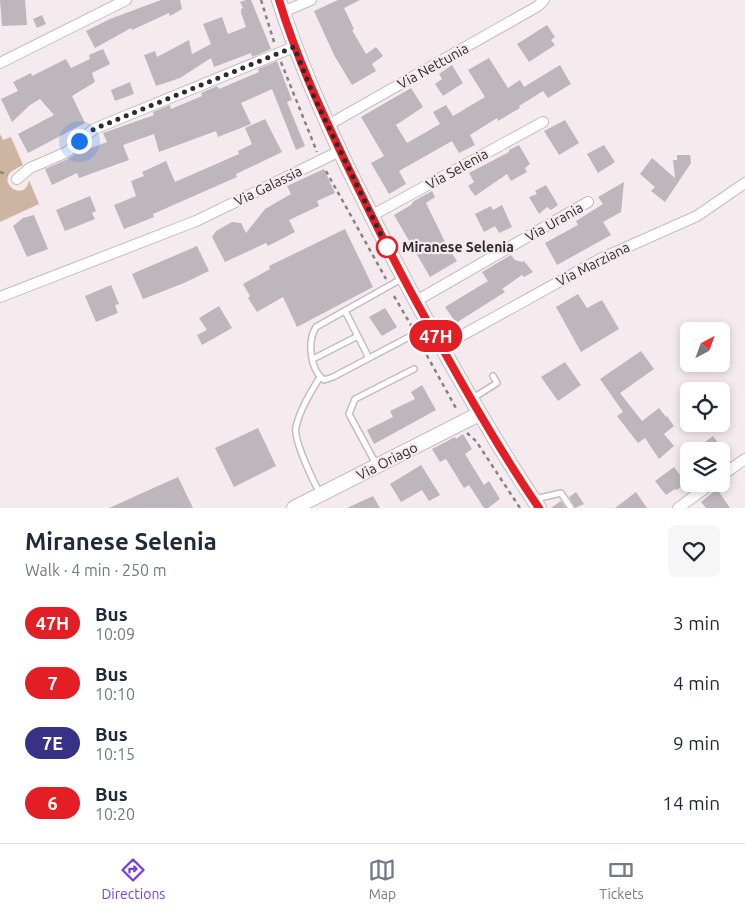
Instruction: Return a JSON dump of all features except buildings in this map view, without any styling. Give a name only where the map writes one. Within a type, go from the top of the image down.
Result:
[{"type":"street","points":[[0,63],[126,0]]},
{"type":"street","points":[[311,0],[281,6],[294,47],[315,99],[403,278],[470,399],[506,460],[536,504]]},
{"type":"street","name":"Via Nettunia","points":[[328,125],[541,3]]},
{"type":"street","points":[[17,179],[30,168],[67,152],[94,129],[294,47]]},
{"type":"street","name":"Via Selenia","points":[[371,216],[543,122]]},
{"type":"street","name":"Via Galassia","points":[[0,297],[196,221],[340,151]]},
{"type":"street","name":"Via Marziana","points":[[441,347],[600,259],[697,216],[745,183]]},
{"type":"street","name":"Via Urania","points":[[416,301],[588,202]]},
{"type":"street","name":"Via Oriago","points":[[294,508],[479,414]]},
{"type":"street","points":[[730,470],[745,459]]},
{"type":"street","points":[[678,508],[700,492]]},
{"type":"lane","points":[[403,278],[321,324],[314,330],[311,346],[313,359],[320,377],[324,380],[330,378],[430,326]]},
{"type":"lane","points":[[345,311],[370,358]]},
{"type":"lane","points":[[313,359],[358,336]]},
{"type":"lane","points":[[377,466],[349,414],[355,400],[414,368]]},
{"type":"lane","points":[[470,399],[497,383],[493,376]]},
{"type":"lane","points":[[320,377],[308,396],[295,432],[321,494]]},
{"type":"lane","points":[[536,504],[561,493],[572,508]]},
{"type":"path","points":[[261,0],[270,34],[320,160],[346,210],[359,228],[386,279]]},
{"type":"path","points":[[332,183],[337,178]]},
{"type":"path","points":[[394,296],[458,414]]},
{"type":"path","points":[[463,432],[470,434],[476,441],[520,508]]},
{"type":"shaded area","points":[[0,134],[3,140],[11,137],[23,165],[9,174],[8,183],[15,190],[19,191],[27,186],[29,180],[39,204],[0,222]]},
{"type":"bus line","name":"47H","points":[[279,0],[294,47],[315,99],[371,216],[462,385],[506,460],[539,508]]},
{"type":"place","name":"Miranese Selenia","points":[[387,247]]},
{"type":"route","points":[[79,141],[88,132],[144,107],[294,47],[315,99],[387,247]]}]
